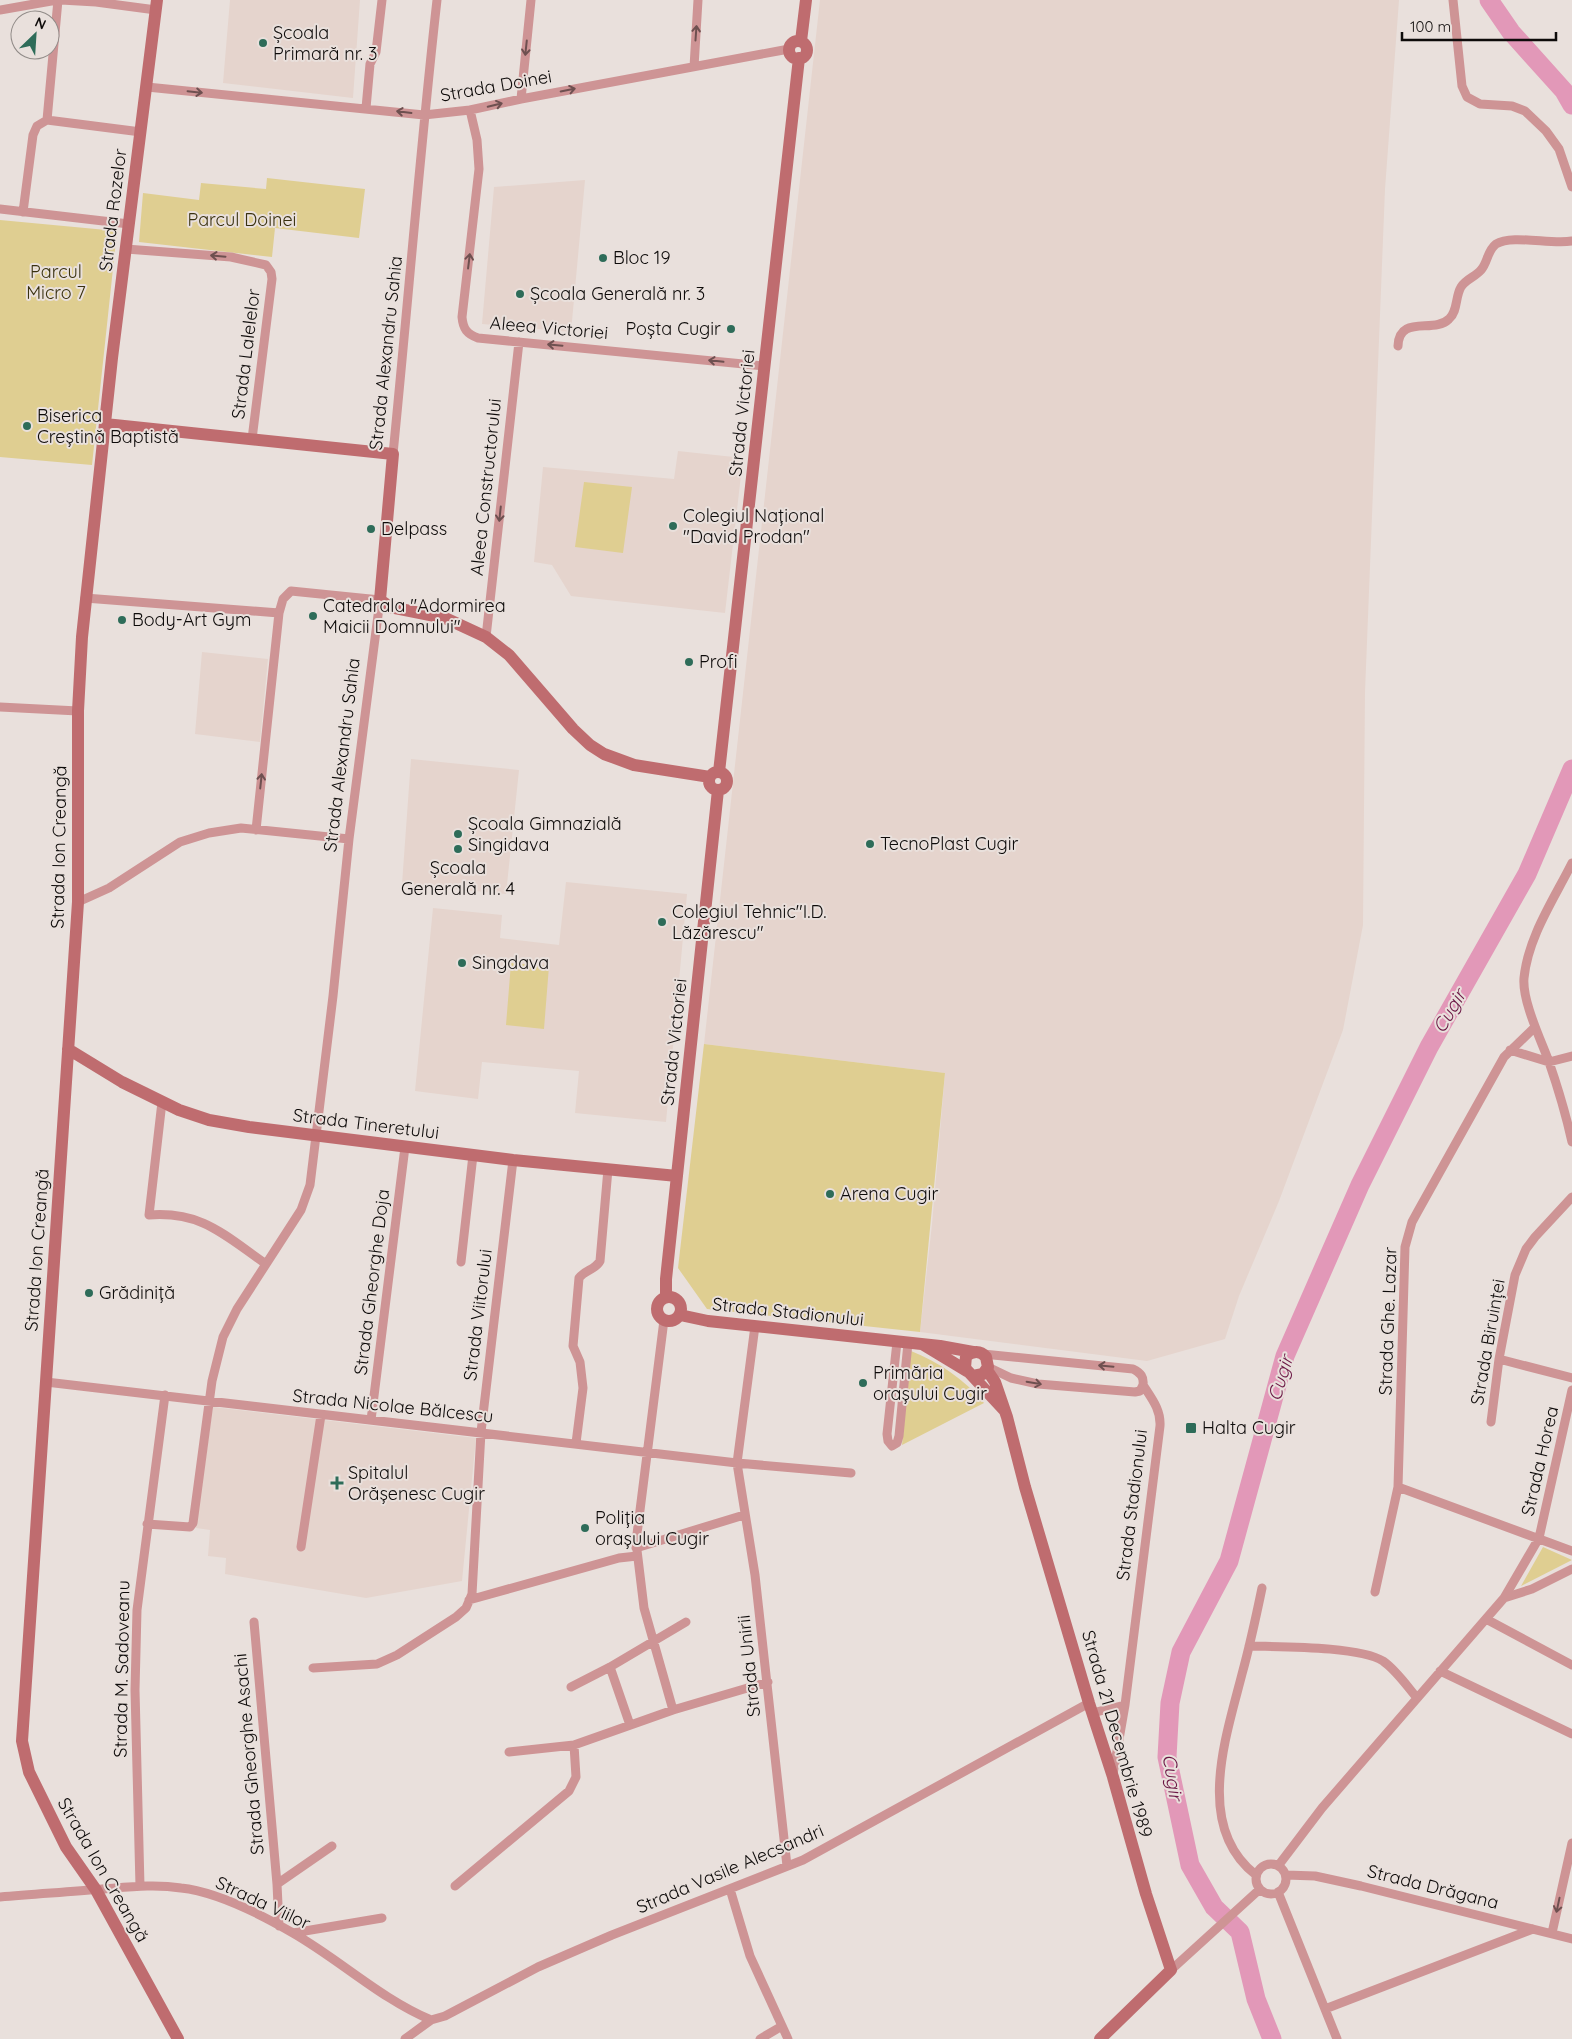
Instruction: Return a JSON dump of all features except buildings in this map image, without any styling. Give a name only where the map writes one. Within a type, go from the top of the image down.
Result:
[{"type":"street","points":[[47,120],[58,0]]},
{"type":"street","points":[[0,10],[58,0],[156,5]]},
{"type":"street","points":[[366,108],[370,64],[376,52],[382,0]]},
{"type":"street","name":"Strada Alexandru Sahia","points":[[147,1524],[190,1528],[193,1523],[209,1401],[215,1366],[223,1337],[237,1309],[301,1210],[312,1176],[349,839],[380,600],[436,0]]},
{"type":"street","points":[[520,99],[531,0]]},
{"type":"street","points":[[694,67],[698,0]]},
{"type":"street","name":"Strada Victoriei","points":[[666,1297],[666,1279],[718,790],[724,788],[727,783],[724,775],[715,775],[765,366],[794,54],[804,56],[807,51],[805,45],[800,41],[806,0]]},
{"type":"street","points":[[1453,0],[1462,86],[1466,98],[1480,104],[1512,106],[1525,111],[1546,131],[1559,150],[1572,187]]},
{"type":"street","name":"Strada Rozelor","points":[[105,424],[156,5]]},
{"type":"street","name":"Strada Doinei","points":[[146,87],[424,115],[470,110],[694,67],[794,54]]},
{"type":"street","name":"Aleea Victoriei","points":[[470,110],[477,140],[479,169],[462,317],[463,326],[469,335],[478,338],[765,366]]},
{"type":"street","points":[[23,212],[33,135],[37,126],[47,120],[141,132]]},
{"type":"street","points":[[0,209],[129,224]]},
{"type":"street","points":[[1398,346],[1399,337],[1406,329],[1445,323],[1452,317],[1461,287],[1479,272],[1489,252],[1497,244],[1507,240],[1572,241]]},
{"type":"street","name":"Strada Lalelelor","points":[[126,249],[231,258],[266,265],[271,272],[272,279],[252,439]]},
{"type":"street","name":"Aleea Constructorului","points":[[486,637],[519,342]]},
{"type":"street","points":[[105,424],[393,454]]},
{"type":"street","name":"Strada Ion Creangă","points":[[105,424],[85,598],[78,711],[78,902],[22,1741],[29,1772],[66,1847],[96,1890],[178,2039]]},
{"type":"street","points":[[256,830],[279,613],[283,599],[292,591],[380,600],[390,607],[445,618],[486,637],[509,655],[573,730],[604,754],[634,765],[715,775]]},
{"type":"street","points":[[85,598],[279,613]]},
{"type":"street","points":[[0,707],[78,711]]},
{"type":"street","points":[[78,902],[109,888],[180,842],[196,836],[241,828],[349,839]]},
{"type":"street","points":[[1572,863],[1537,934],[1527,961],[1524,980],[1525,992],[1535,1027],[1549,1062],[1567,1118],[1572,1142]]},
{"type":"street","name":"Strada Ghe. Lazar","points":[[1375,1592],[1398,1487],[1404,1277],[1408,1236],[1418,1212],[1510,1050],[1535,1027]]},
{"type":"street","name":"Strada Tineretului","points":[[68,1049],[122,1082],[162,1102],[179,1110],[210,1120],[317,1136],[512,1160],[677,1176]]},
{"type":"street","points":[[1510,1050],[1549,1062],[1572,1056]]},
{"type":"street","points":[[162,1102],[148,1215],[179,1214],[205,1223],[266,1264]]},
{"type":"street","name":"Strada Gheorghe Doja","points":[[371,1420],[405,1147]]},
{"type":"street","points":[[461,1262],[473,1155]]},
{"type":"street","name":"Strada Viitorului","points":[[471,1597],[482,1432],[512,1160]]},
{"type":"street","points":[[576,1443],[583,1388],[580,1362],[573,1346],[579,1278],[584,1272],[596,1267],[600,1261],[608,1170]]},
{"type":"street","name":"Strada Biruinței","points":[[1491,1422],[1499,1359],[1511,1293],[1520,1262],[1534,1236],[1572,1197]]},
{"type":"street","points":[[666,1297],[674,1298],[680,1303],[680,1315],[675,1320],[664,1320],[659,1315],[657,1308],[660,1301],[666,1297]]},
{"type":"street","name":"Strada Stadionului","points":[[680,1315],[755,1326],[952,1347],[978,1353],[1133,1369],[1140,1372],[1144,1379],[1143,1385],[1157,1408],[1160,1426],[1125,1705],[1113,1777]]},
{"type":"street","points":[[664,1320],[637,1523],[636,1552],[644,1608],[673,1710]]},
{"type":"street","name":"Strada Unirii","points":[[755,1326],[737,1462],[755,1575],[787,1866]]},
{"type":"street","points":[[903,1342],[899,1436],[897,1443],[892,1446],[888,1441],[887,1434],[903,1342]]},
{"type":"street","name":"Strada Stadionului","points":[[922,1344],[970,1374]]},
{"type":"street","points":[[978,1353],[988,1360],[988,1368],[983,1374],[970,1374],[964,1360],[978,1353]]},
{"type":"street","points":[[1499,1359],[1572,1378]]},
{"type":"street","points":[[988,1368],[1011,1378],[1047,1385],[1135,1392],[1140,1391],[1143,1385]]},
{"type":"street","name":"Strada 21 Decembrie 1989","points":[[988,1368],[1005,1412],[1090,1708],[1113,1777],[1146,1894],[1171,1970]]},
{"type":"street","name":"Strada 21 Decembrie 1989","points":[[970,1374],[1005,1412]]},
{"type":"street","name":"Strada Nicolae Bălcescu","points":[[46,1382],[321,1415],[851,1473]]},
{"type":"street","name":"Strada Horea","points":[[1278,1866],[1322,1808],[1504,1598],[1539,1538],[1572,1390]]},
{"type":"street","name":"Strada M. Sadoveanu","points":[[140,1886],[136,1782],[136,1646],[139,1584],[165,1396]]},
{"type":"street","points":[[301,1547],[321,1415]]},
{"type":"street","points":[[1398,1487],[1572,1551]]},
{"type":"street","points":[[313,1668],[377,1664],[397,1655],[456,1617],[466,1608],[471,1597],[619,1558],[744,1515]]},
{"type":"street","points":[[1504,1598],[1532,1589],[1572,1569]]},
{"type":"street","points":[[1256,1875],[1265,1865],[1278,1866],[1286,1875],[1284,1885],[1278,1892],[1268,1893],[1260,1889],[1256,1875],[1240,1859],[1232,1846],[1224,1826],[1219,1795],[1220,1767],[1227,1733],[1250,1646],[1262,1588]]},
{"type":"street","points":[[1486,1619],[1572,1665]]},
{"type":"street","name":"Strada Gheorghe Asachi","points":[[254,1622],[277,1884],[278,1926]]},
{"type":"street","points":[[571,1687],[610,1667],[686,1622]]},
{"type":"street","points":[[1250,1646],[1333,1650],[1374,1657],[1389,1666],[1417,1698]]},
{"type":"street","points":[[610,1667],[630,1725]]},
{"type":"street","points":[[1440,1671],[1572,1734]]},
{"type":"street","points":[[510,1752],[574,1745],[673,1710],[768,1682]]},
{"type":"street","points":[[1090,1708],[1125,1705]]},
{"type":"street","name":"Strada Vasile Alecsandri","points":[[405,2039],[431,2020],[445,2016],[546,1964],[612,1935],[812,1855],[1090,1708]]},
{"type":"street","points":[[454,1886],[569,1791],[576,1776],[574,1745]]},
{"type":"street","points":[[1552,1933],[1572,1843]]},
{"type":"street","points":[[277,1884],[332,1846]]},
{"type":"street","name":"Strada Drăgana","points":[[1286,1875],[1315,1876],[1361,1886],[1572,1939]]},
{"type":"street","name":"Strada Viilor","points":[[0,1897],[140,1886],[182,1888],[199,1891],[244,1908],[293,1933],[416,2014],[431,2020]]},
{"type":"street","points":[[730,1889],[750,1956],[788,2039]]},
{"type":"street","points":[[1100,2039],[1171,1970],[1260,1889]]},
{"type":"street","points":[[1278,1892],[1337,2039]]},
{"type":"street","points":[[293,1933],[382,1918]]},
{"type":"street","points":[[1325,2009],[1533,1929]]},
{"type":"street","points":[[760,2039],[782,2026]]},
{"type":"shaded area","points":[[230,0],[360,0],[353,98],[223,83]]},
{"type":"shaded area","points":[[820,0],[1399,0],[1385,189],[1365,692],[1363,925],[1343,1030],[1279,1201],[1239,1296],[1225,1339],[1147,1361],[920,1332],[932,1224],[945,1073],[704,1044]]},
{"type":"shaded area","points":[[585,180],[571,332],[482,324],[494,187]]},
{"type":"shaded area","points":[[678,451],[743,458],[725,613],[571,596],[552,565],[534,562],[543,467],[674,479]]},
{"type":"shaded area","points":[[202,652],[268,659],[260,742],[195,734]]},
{"type":"shaded area","points":[[411,759],[519,770],[506,894],[402,884]]},
{"type":"shaded area","points":[[566,882],[687,894],[666,1122],[575,1113],[579,1071],[482,1062],[478,1099],[415,1091],[433,908],[502,915],[500,938],[559,945]]},
{"type":"shaded area","name":"Spitalul Orășenesc Cugir","points":[[213,1407],[476,1438],[462,1581],[366,1598],[225,1574],[226,1558],[208,1556],[210,1530],[196,1528]]},
{"type":"green space","name":"Parcul Doinei","points":[[267,178],[365,189],[359,238],[275,228],[272,257],[139,242],[143,193],[199,200],[201,183],[266,189]]},
{"type":"green space","name":"Parcul Micro 7","points":[[0,220],[117,231],[92,465],[0,457]]},
{"type":"green space","points":[[584,482],[632,487],[623,553],[575,547]]},
{"type":"green space","points":[[511,963],[549,966],[544,1029],[506,1025]]},
{"type":"green space","points":[[704,1044],[945,1073],[920,1332],[707,1309],[678,1268]]},
{"type":"green space","points":[[911,1351],[951,1372],[984,1403],[902,1445]]},
{"type":"green space","points":[[1543,1547],[1572,1560],[1521,1586]]},
{"type":"waterway","name":"Cugir","points":[[1489,0],[1511,32],[1564,91],[1572,105]]},
{"type":"waterway","name":"Cugir","points":[[1272,2039],[1256,1999],[1240,1932],[1214,1907],[1190,1865],[1167,1757],[1170,1703],[1181,1652],[1229,1561],[1285,1356],[1360,1185],[1429,1047],[1527,874],[1572,769]]},
{"type":"place","name":"Școala Primară nr. 3","points":[[263,43]]},
{"type":"place","name":"Bloc 19","points":[[603,258]]},
{"type":"place","name":"Școala Generală nr. 3","points":[[520,294]]},
{"type":"place","name":"Poșta Cugir","points":[[731,329]]},
{"type":"place","name":"Biserica Creștină Baptistă","points":[[27,426]]},
{"type":"place","name":"Colegiul Național \"David Prodan\"","points":[[673,526]]},
{"type":"place","name":"Delpass","points":[[371,529]]},
{"type":"place","name":"Catedrala \"Adormirea Maicii Domnului\"","points":[[313,616]]},
{"type":"place","name":"Body-Art Gym","points":[[122,620]]},
{"type":"place","name":"Profi","points":[[689,662]]},
{"type":"place","name":"Școala Gimnazială Singidava","points":[[458,834]]},
{"type":"place","name":"TecnoPlast Cugir","points":[[870,844]]},
{"type":"place","name":"Școala Generală nr. 4","points":[[458,849]]},
{"type":"place","name":"Colegiul Tehnic\"I.D. Lăzărescu\"","points":[[662,922]]},
{"type":"place","name":"Singdava","points":[[462,963]]},
{"type":"place","name":"Arena Cugir","points":[[830,1194]]},
{"type":"place","name":"Grădiniță","points":[[89,1293]]},
{"type":"place","name":"Primăria orașului Cugir","points":[[863,1383]]},
{"type":"place","name":"Halta Cugir","points":[[1191,1428]]},
{"type":"place","name":"Spitalul Orășenesc Cugir","points":[[337,1483]]},
{"type":"place","name":"Poliția orașului Cugir","points":[[585,1528]]}]
